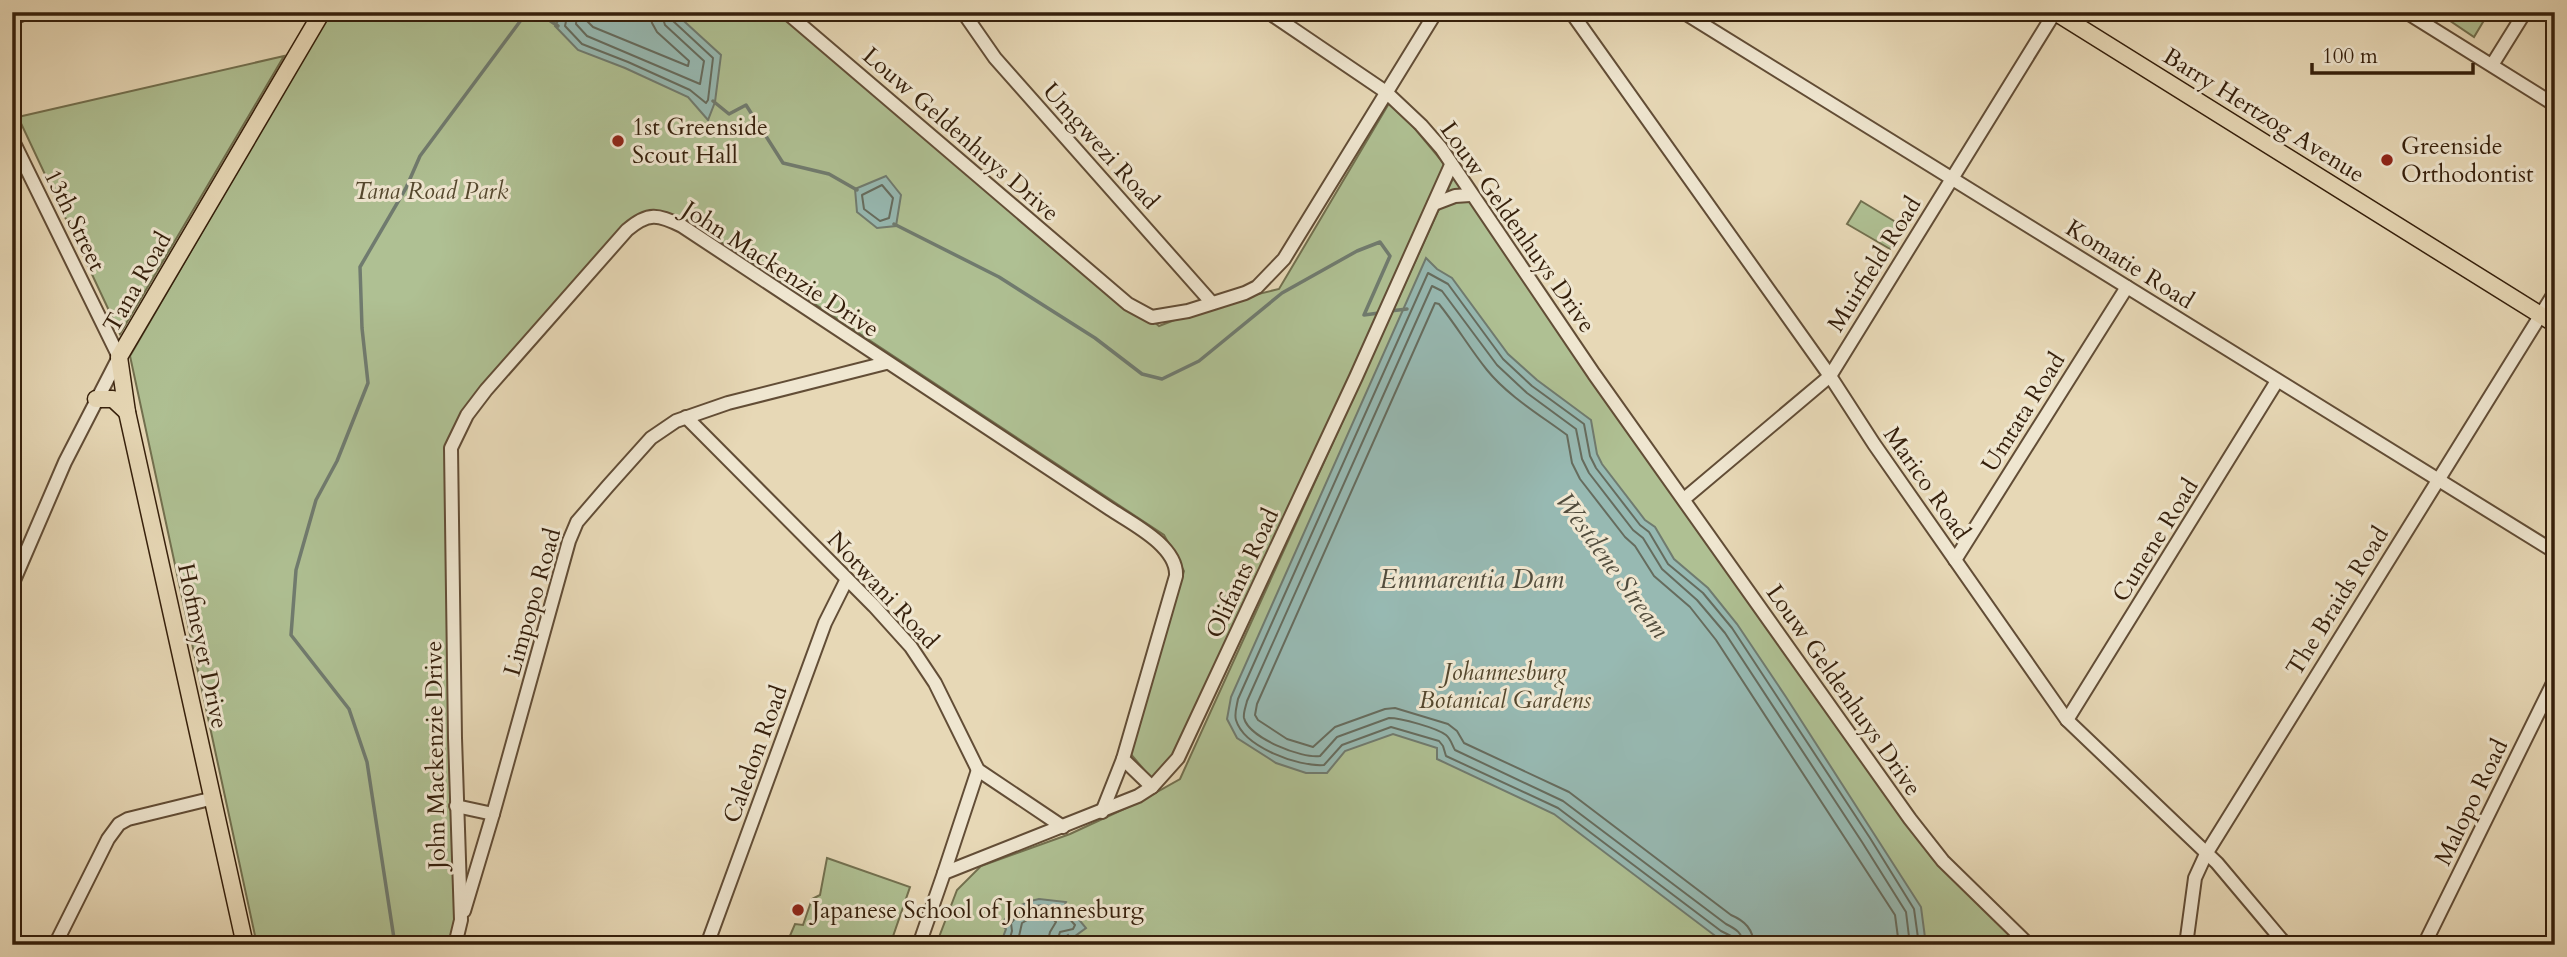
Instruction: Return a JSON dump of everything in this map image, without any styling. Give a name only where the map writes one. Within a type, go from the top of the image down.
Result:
[{"type":"main road","name":"Tana Road","points":[[119,358],[322,12]]},
{"type":"main road","name":"Barry Hertzog Avenue","points":[[2055,12],[2555,324]]},
{"type":"main road","name":"Hofmeyer Drive","points":[[119,358],[127,412],[246,945]]},
{"type":"main road","points":[[96,399],[113,399],[127,412]]},
{"type":"street","points":[[12,19],[27,12]]},
{"type":"street","name":"Louw Geldenhuys Drive","points":[[786,12],[1144,315],[1160,317],[1257,288],[1284,259],[1386,92],[1421,125],[1451,165],[1594,374],[1926,841],[1984,903],[2029,945]]},
{"type":"street","name":"Umgwezi Road","points":[[963,12],[995,58],[1212,303]]},
{"type":"street","points":[[1268,12],[1386,92],[1436,12]]},
{"type":"street","name":"Marico Road","points":[[1571,12],[1830,376],[1874,444],[2067,720],[2231,878],[2286,945]]},
{"type":"street","name":"Komatie Road","points":[[1684,12],[2555,552]]},
{"type":"street","name":"Muirfield Road","points":[[1684,499],[1830,376],[2055,12]]},
{"type":"street","points":[[2406,12],[2555,104]]},
{"type":"street","points":[[2492,65],[2525,12]]},
{"type":"street","name":"13th Street","points":[[12,139],[119,358]]},
{"type":"street","name":"Olifants Road","points":[[944,873],[1102,812],[1152,788],[1167,772],[1186,744],[1451,165]]},
{"type":"street","points":[[1434,204],[1471,195]]},
{"type":"street","name":"John Mackenzie Drive","points":[[455,945],[461,919],[456,806],[451,448],[457,431],[472,408],[627,230],[635,223],[652,216],[660,216],[682,226],[1150,536],[1172,558],[1176,576],[1123,759],[1102,812]]},
{"type":"street","name":"Umtata Road","points":[[1955,560],[2127,288]]},
{"type":"street","name":"The Braids Road","points":[[2186,945],[2195,878],[2206,854],[2555,292]]},
{"type":"street","name":"Tana Road","points":[[12,585],[18,557],[119,358]]},
{"type":"street","name":"Limpopo Road","points":[[461,919],[573,530],[583,515],[652,438],[676,421],[728,402],[886,363]]},
{"type":"street","name":"Cunene Road","points":[[2067,720],[2277,381]]},
{"type":"street","name":"Notwani Road","points":[[686,416],[874,606],[924,665],[978,770],[1063,827]]},
{"type":"street","name":"Caledon Road","points":[[708,945],[825,623],[847,579]]},
{"type":"street","name":"Malopo Road","points":[[2424,945],[2555,679]]},
{"type":"street","points":[[1123,759],[1152,788]]},
{"type":"street","points":[[919,945],[978,770]]},
{"type":"street","points":[[55,945],[108,839],[119,824],[135,817],[214,798]]},
{"type":"street","points":[[456,806],[493,814]]},
{"type":"green space","name":"Tana Road Park","points":[[330,12],[790,12],[1159,326],[1216,304],[1279,289],[1391,100],[1446,166],[1178,749],[1152,779],[1129,752],[1184,571],[1164,535],[683,217],[641,224],[470,412],[452,450],[457,945],[257,945],[130,356]]},
{"type":"green space","points":[[2437,12],[2489,12],[2474,37]]},
{"type":"green space","points":[[284,56],[120,334],[18,117]]},
{"type":"green space","name":"Johannesburg Botanical Gardens","points":[[1454,176],[1687,498],[1932,858],[2026,945],[936,945],[957,890],[981,866],[1070,834],[1139,802],[1180,779]]},
{"type":"green space","points":[[1861,201],[1904,227],[1890,249],[1847,224]]},
{"type":"green space","points":[[827,858],[910,887],[890,945],[786,945],[795,924],[803,925],[812,899],[820,895]]},
{"type":"water","points":[[563,12],[674,12],[721,55],[715,102],[708,120],[688,97],[578,50],[555,26]]},
{"type":"water","points":[[886,176],[901,195],[896,226],[877,228],[857,212],[855,189]]},
{"type":"water","name":"Emmarentia Dam","points":[[1426,258],[1452,278],[1508,354],[1537,380],[1591,420],[1597,454],[1602,464],[1645,520],[1655,527],[1674,559],[1708,588],[1737,624],[1921,907],[1926,945],[1734,945],[1718,938],[1554,814],[1437,759],[1437,748],[1393,734],[1345,751],[1327,773],[1306,773],[1276,763],[1237,738],[1227,719],[1231,697]]},
{"type":"water","points":[[1039,899],[1066,902],[1064,907],[1086,928],[1071,939],[1068,935],[1064,938],[1065,941],[1056,945],[1000,945],[1006,929],[1001,925],[1008,915],[1027,902]]},
{"type":"waterway","points":[[395,945],[367,762],[349,709],[291,635],[296,570],[316,500],[337,461],[368,383],[362,328],[360,267],[406,188],[420,156],[527,12]]},
{"type":"waterway","points":[[537,12],[558,26]]},
{"type":"waterway","points":[[713,101],[729,114],[746,105],[783,163],[829,174],[857,190]]},
{"type":"waterway","points":[[894,224],[999,277],[1095,338],[1142,374],[1162,379],[1199,361],[1282,293],[1357,251],[1380,242],[1390,256],[1364,315],[1379,313]]},
{"type":"waterway","name":"Westdene Stream","points":[[1390,311],[1407,309]]},
{"type":"place","name":"1st Greenside Scout Hall","points":[[618,141]]},
{"type":"place","name":"Greenside Orthodontist","points":[[2387,160]]},
{"type":"place","name":"Japanese School of Johannesburg","points":[[798,910]]}]
